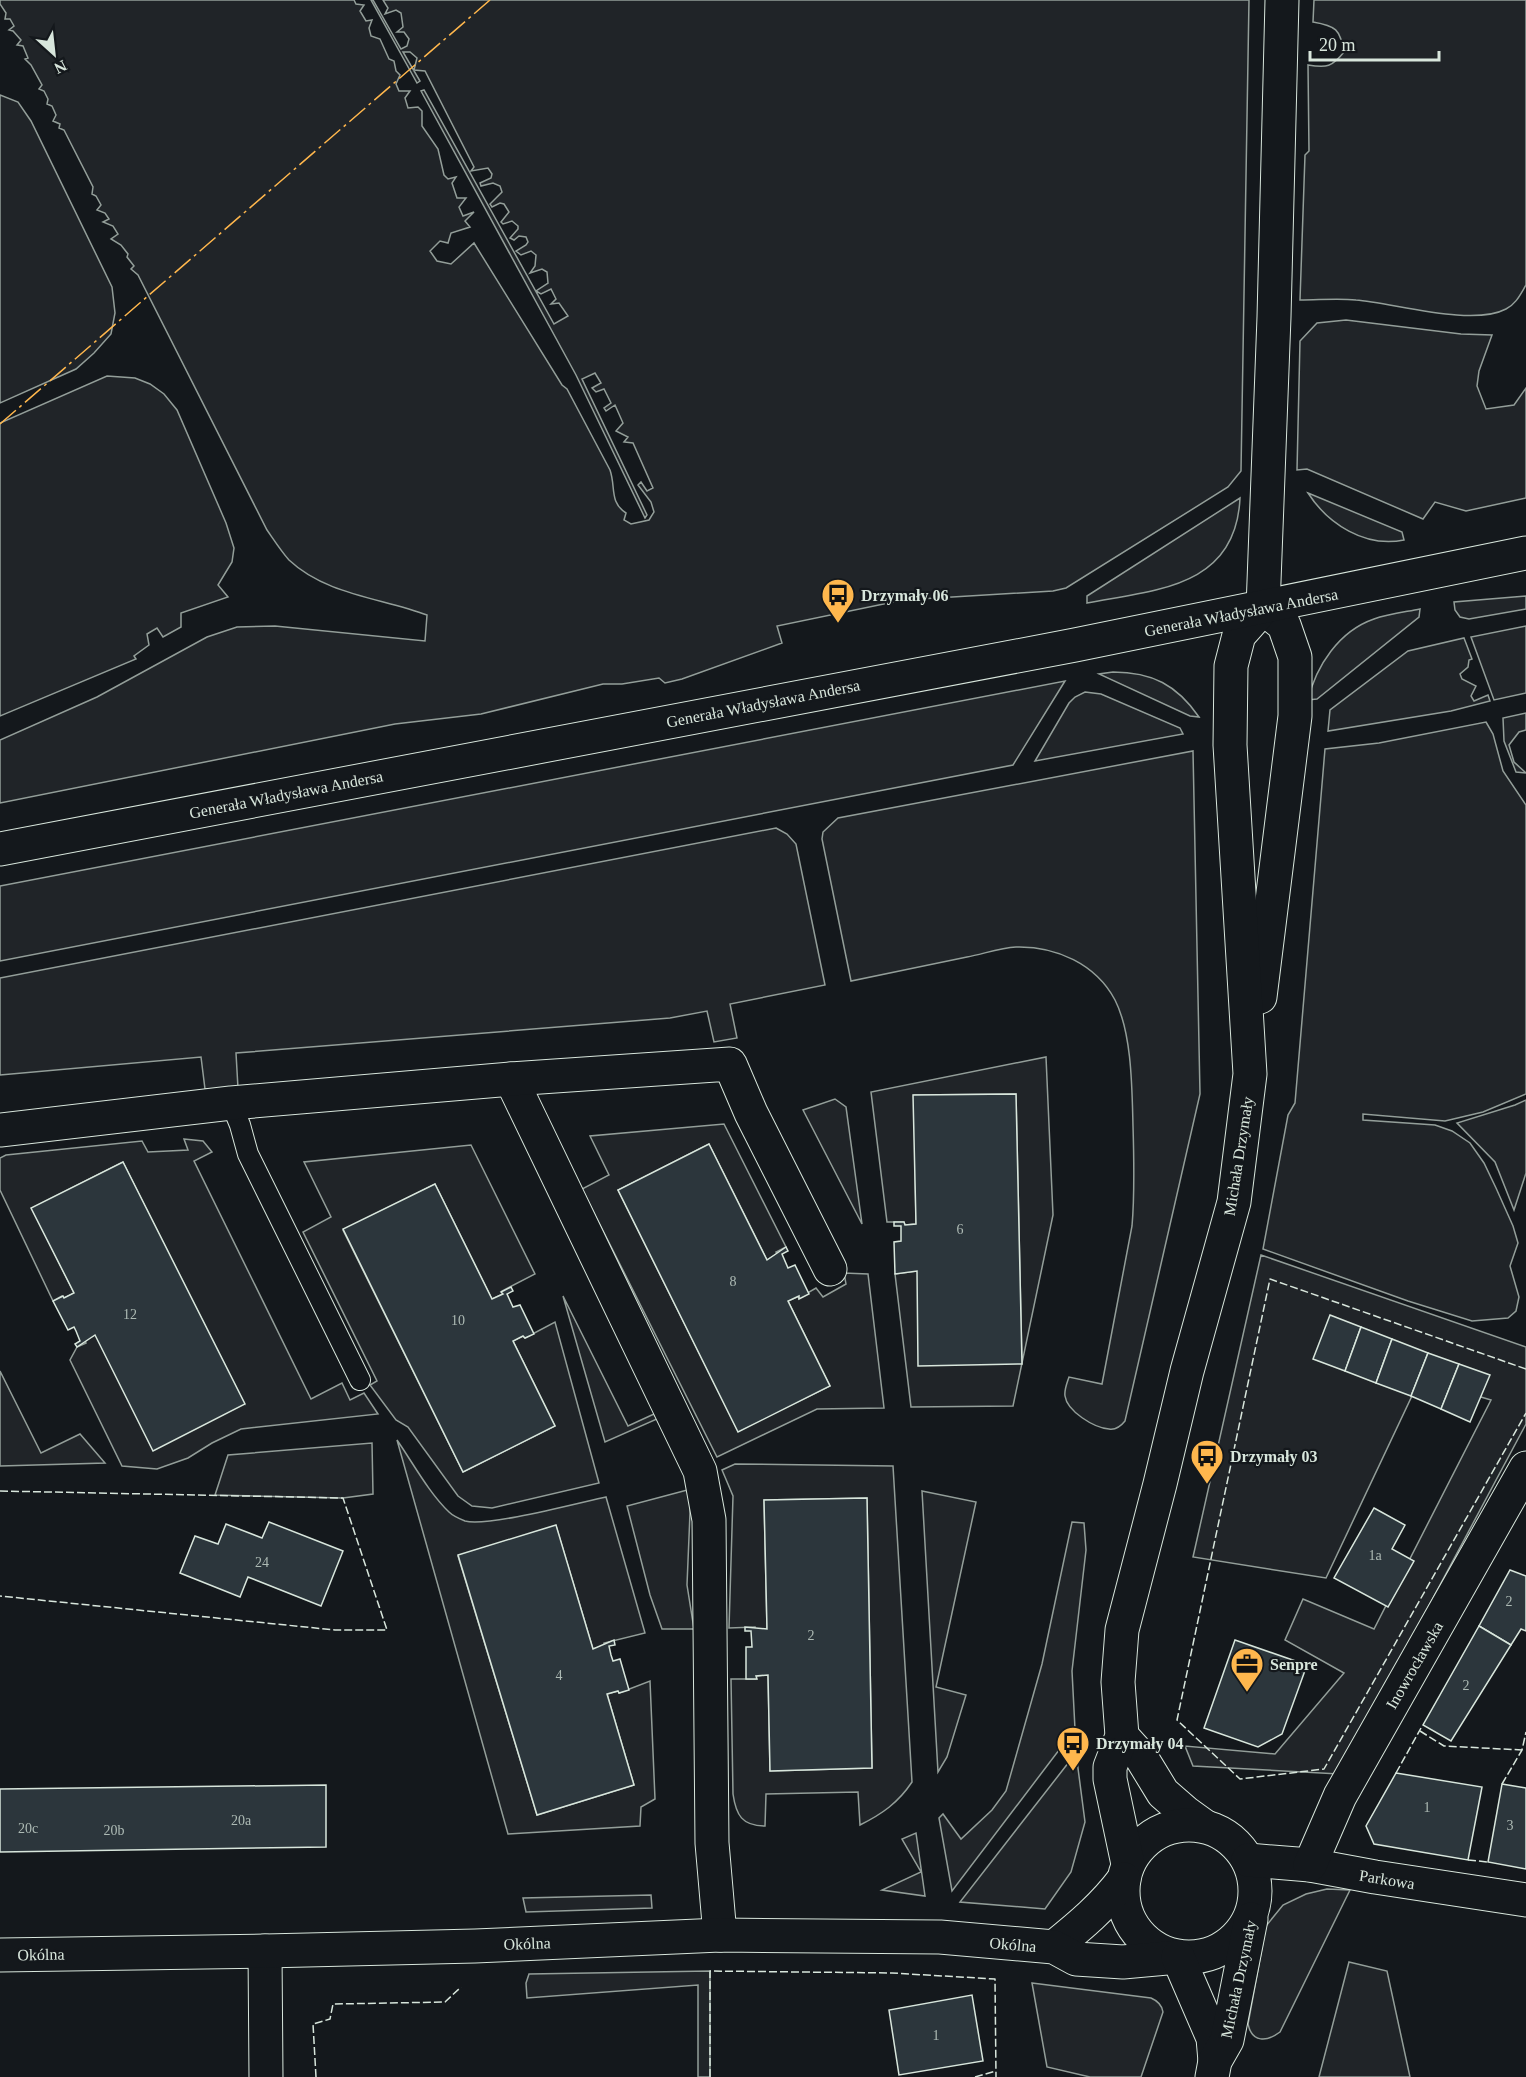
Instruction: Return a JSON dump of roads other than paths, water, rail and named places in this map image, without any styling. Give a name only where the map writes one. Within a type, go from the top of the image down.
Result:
[{"type":"street","points":[[1250,1074],[1294,716],[1295,657],[1284,625],[1263,608],[1274,317],[1282,0]]},
{"type":"street","name":"Generała Władysława Andersa","points":[[0,849],[1263,608],[1526,554]]},
{"type":"street","name":"Michała Drzymały","points":[[1126,1872],[1110,1779],[1110,1767],[1122,1736],[1118,1682],[1122,1630],[1161,1484],[1187,1371],[1234,1202],[1250,1074],[1230,745],[1231,666],[1239,635],[1263,608]]},
{"type":"street","points":[[0,1130],[231,1102],[730,1064],[751,1113],[830,1269]]},
{"type":"street","points":[[511,1079],[700,1471],[710,1520],[712,1843],[720,1935]]},
{"type":"street","name":"Inowrocławska","points":[[1310,1865],[1340,1796],[1526,1468]]},
{"type":"street","points":[[1122,1736],[1140,1757],[1163,1793],[1204,1826],[1227,1836],[1248,1860],[1253,1872],[1256,1896],[1252,1914],[1243,1930],[1230,1943],[1214,1953],[1197,1957],[1178,1957],[1158,1950],[1141,1937],[1129,1920],[1123,1900],[1126,1872],[1140,1846],[1163,1830],[1191,1824],[1204,1826]]},
{"type":"street","name":"Parkowa","points":[[1248,1860],[1310,1865],[1375,1878],[1526,1900]]},
{"type":"street","name":"Okólna","points":[[1054,1947],[1092,1916],[1111,1896],[1126,1872]]},
{"type":"street","name":"Michała Drzymały","points":[[1214,2069],[1227,2040],[1256,1896]]},
{"type":"street","name":"Okólna","points":[[0,1955],[265,1952],[476,1946],[720,1935],[940,1937],[1054,1947],[1076,1959],[1123,1962],[1178,1957]]},
{"type":"street","points":[[265,1952],[266,2077]]},
{"type":"street","name":"Michała Drzymały","points":[[1178,1957],[1213,2038],[1214,2069]]},
{"type":"lane","points":[[231,1102],[248,1154],[360,1380]]},
{"type":"place","name":"Drzymały 06","points":[[838,624]]},
{"type":"place","name":"Drzymały 03","points":[[1207,1485]]},
{"type":"place","name":"Senpre","points":[[1247,1693]]},
{"type":"place","name":"Drzymały 04","points":[[1073,1772]]}]
